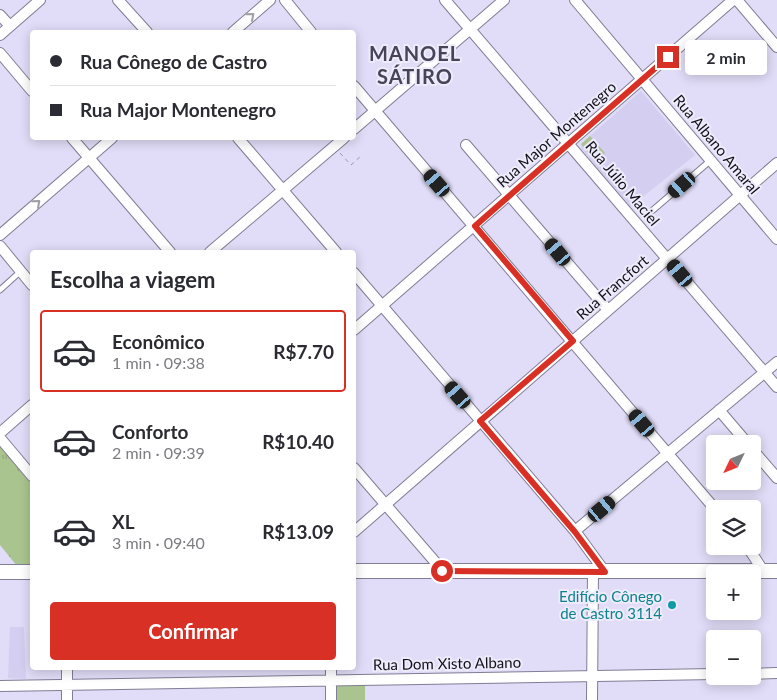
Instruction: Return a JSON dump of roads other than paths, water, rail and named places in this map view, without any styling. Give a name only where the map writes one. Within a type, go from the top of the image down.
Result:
[{"type":"main road","points":[[356,571],[770,572]]},
{"type":"main road","points":[[0,572],[30,572]]},
{"type":"street","points":[[0,35],[40,0]]},
{"type":"street","points":[[118,0],[145,30]]},
{"type":"street","points":[[235,30],[270,0]]},
{"type":"street","points":[[286,0],[309,30]]},
{"type":"street","name":"Rua Júlio Maciel","points":[[445,0],[569,142],[777,387]]},
{"type":"street","points":[[356,127],[504,0]]},
{"type":"street","name":"Rua Albano Amaral","points":[[575,0],[777,239]]},
{"type":"street","name":"Rua Major Montenegro","points":[[356,328],[733,0]]},
{"type":"street","points":[[737,0],[777,47]]},
{"type":"street","points":[[0,15],[10,26]]},
{"type":"street","points":[[0,53],[30,89]]},
{"type":"street","points":[[356,89],[374,112],[475,226],[707,500]]},
{"type":"street","points":[[74,140],[168,250]]},
{"type":"street","points":[[0,235],[110,140]]},
{"type":"street","points":[[240,140],[334,250]]},
{"type":"street","points":[[212,250],[342,140]]},
{"type":"street","points":[[466,145],[608,310]]},
{"type":"street","name":"Rua Francfort","points":[[356,530],[777,163]]},
{"type":"street","points":[[0,246],[30,282]]},
{"type":"street","points":[[356,275],[575,532],[599,572],[592,700]]},
{"type":"street","points":[[575,532],[777,362]]},
{"type":"street","points":[[0,433],[30,407]]},
{"type":"street","points":[[719,410],[740,435]]},
{"type":"street","points":[[0,438],[30,474]]},
{"type":"street","points":[[761,459],[777,478]]},
{"type":"street","points":[[356,470],[442,571]]},
{"type":"street","points":[[755,555],[770,572]]},
{"type":"street","points":[[67,670],[67,700]]},
{"type":"street","points":[[330,700],[331,670]]},
{"type":"street","points":[[761,674],[777,673]]},
{"type":"street","name":"Rua Dom Xisto Albano","points":[[0,686],[706,674]]},
{"type":"lane","points":[[653,210],[711,160]]},
{"type":"lane","points":[[0,290],[21,271]]},
{"type":"place","name":"Edifício Cônego de Castro 3114","points":[[672,605]]},
{"type":"district","name":"MANOEL SÁTIRO","points":[[415,64]]}]
